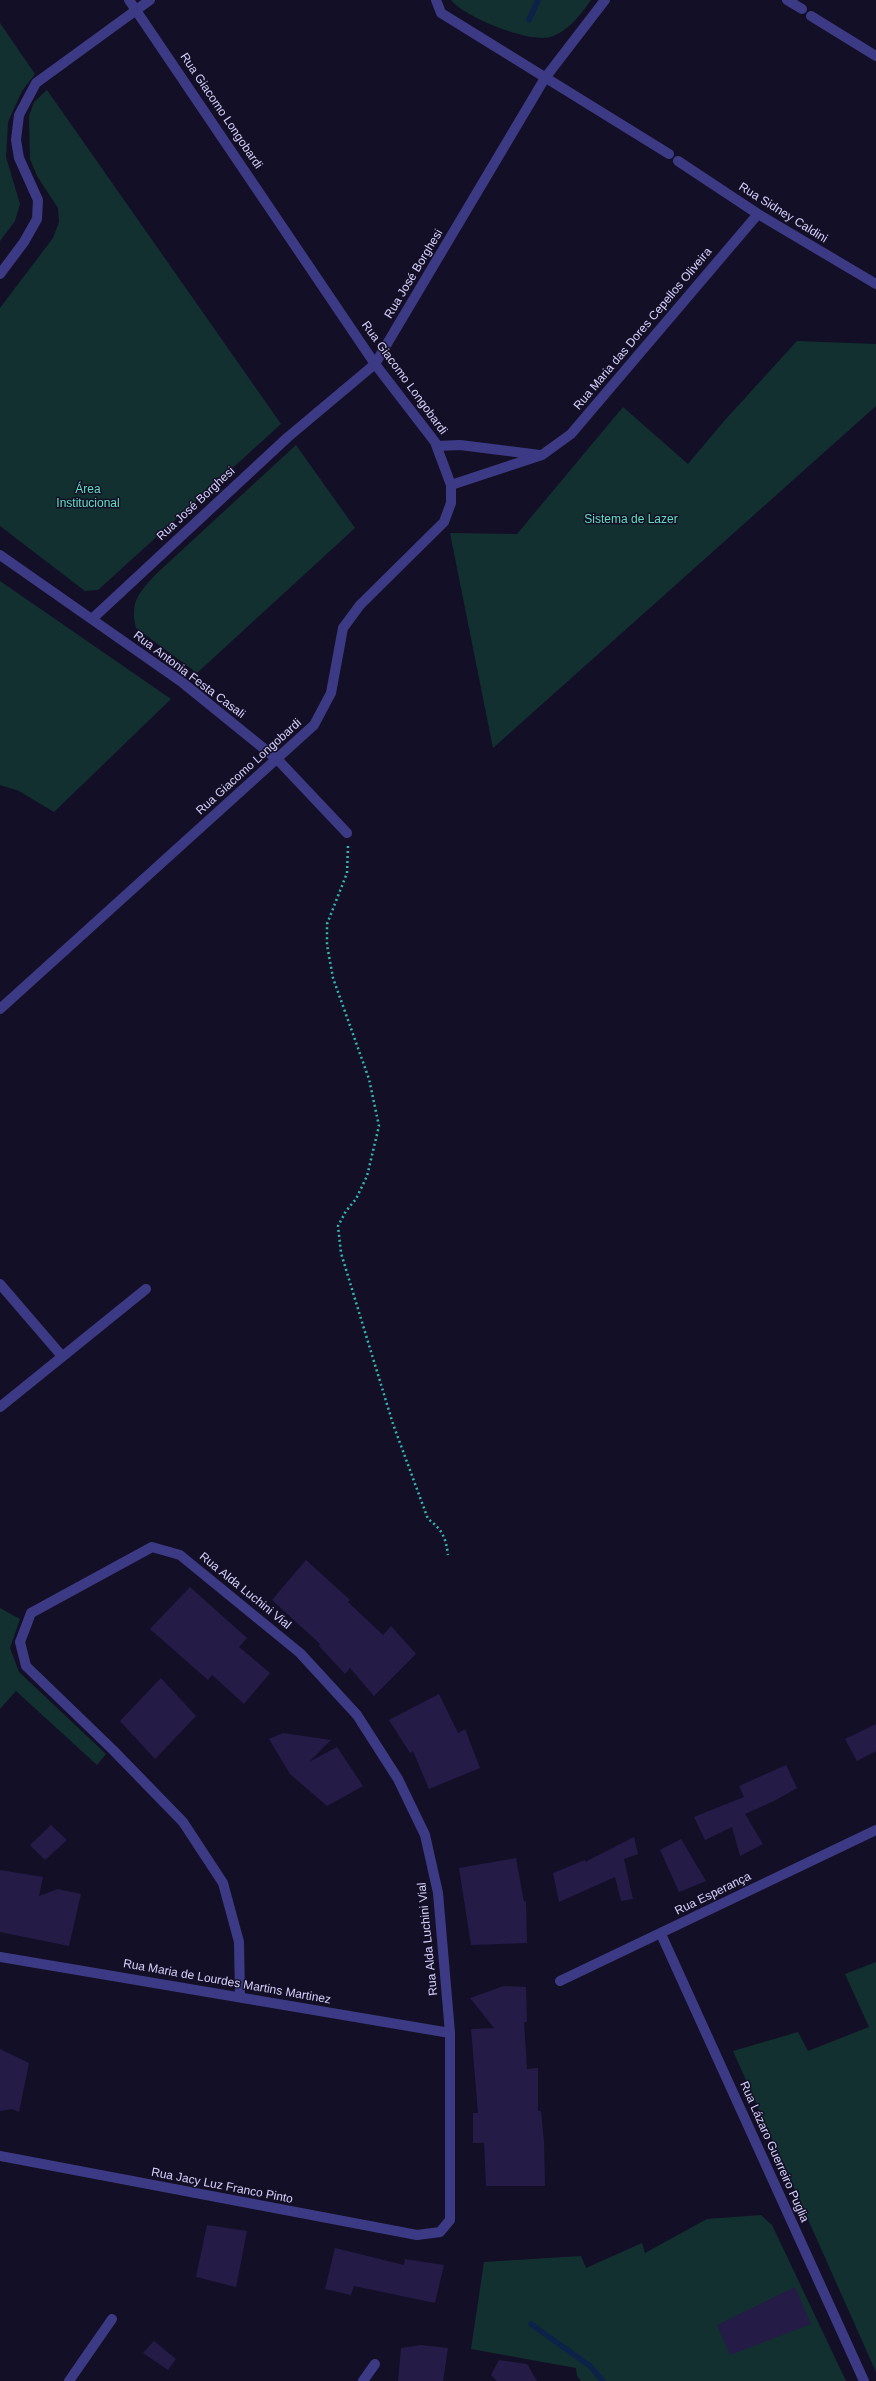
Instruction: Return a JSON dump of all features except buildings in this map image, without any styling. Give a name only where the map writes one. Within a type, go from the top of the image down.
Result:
[{"type":"street","name":"Rua Giacomo Longobardi","points":[[0,1009],[278,760],[314,725],[331,693],[343,628],[360,605],[444,522],[451,503],[452,485],[437,446],[375,364],[129,0]]},
{"type":"street","points":[[0,274],[24,242],[37,219],[38,200],[19,158],[16,140],[20,114],[36,83],[150,0]]},
{"type":"street","points":[[436,0],[440,13],[669,154]]},
{"type":"street","name":"Rua José Borghesi","points":[[92,619],[288,437],[375,364],[544,78],[605,0]]},
{"type":"street","points":[[787,0],[802,9]]},
{"type":"street","points":[[811,16],[876,56]]},
{"type":"street","name":"Rua Sidney Caldini","points":[[678,161],[758,214],[876,284]]},
{"type":"street","name":"Rua Maria das Dores Cepellos Oliveira","points":[[452,485],[542,455],[571,434],[758,214]]},
{"type":"street","points":[[437,446],[460,445],[542,455]]},
{"type":"street","name":"Rua Antonia Festa Casali","points":[[0,556],[183,683],[278,760],[347,833]]},
{"type":"street","points":[[0,1284],[61,1356]]},
{"type":"street","points":[[0,1407],[61,1356],[146,1289]]},
{"type":"street","name":"Rua Alda Luchini Vial","points":[[240,1997],[239,1942],[223,1883],[183,1822],[113,1750],[26,1666],[20,1642],[31,1613],[152,1547],[180,1555],[300,1653],[356,1715],[398,1779],[425,1835],[438,1894],[450,2033],[450,2220],[440,2232]]},
{"type":"street","name":"Rua Esperança","points":[[560,1981],[876,1830]]},
{"type":"street","name":"Rua Lázaro Guerreiro Puglia","points":[[660,1934],[864,2381]]},
{"type":"street","name":"Rua Maria de Lourdes Martins Martinez","points":[[0,1957],[450,2033]]},
{"type":"street","name":"Rua Jacy Luz Franco Pinto","points":[[0,2156],[417,2235],[440,2232]]},
{"type":"street","points":[[69,2381],[112,2319]]},
{"type":"street","points":[[363,2381],[375,2364]]},
{"type":"path","points":[[347,833],[347,872],[328,924],[327,945],[333,978],[369,1080],[379,1126],[367,1176],[356,1199],[346,1211],[338,1226],[341,1253],[393,1424],[428,1519],[441,1528],[447,1542],[448,1555]]},
{"type":"green space","points":[[451,0],[591,0],[578,17],[563,31],[557,35],[540,38],[513,32],[482,21],[458,7]]},
{"type":"green space","points":[[0,23],[35,74],[22,91],[8,122],[6,157],[20,204],[15,221],[0,241]]},
{"type":"green space","name":"Área Institucional","points":[[47,90],[281,424],[98,590],[85,591],[0,526],[0,308],[53,238],[59,222],[58,208],[37,176],[30,159],[29,116],[34,102]]},
{"type":"green space","name":"Sistema de Lazer","points":[[797,341],[876,344],[876,406],[493,748],[450,533],[517,534],[623,407],[688,464],[725,420]]},
{"type":"green space","points":[[296,445],[355,528],[197,673],[136,628],[134,611],[137,599],[155,575]]},
{"type":"green space","points":[[0,581],[171,699],[54,812],[19,791],[0,785]]},
{"type":"green space","points":[[0,1608],[20,1619],[10,1648],[19,1672],[106,1754],[97,1765],[16,1691],[0,1709]]},
{"type":"green space","points":[[876,1962],[876,2372],[733,2051],[798,2032],[808,2051],[869,2027],[845,1974]]},
{"type":"green space","points":[[761,2215],[772,2225],[846,2381],[581,2381],[577,2376],[576,2368],[471,2349],[484,2262],[581,2256],[586,2268],[642,2243],[645,2253],[707,2219]]},
{"type":"waterway","points":[[529,20],[538,0]]},
{"type":"waterway","points":[[531,2324],[590,2366],[603,2381]]}]
